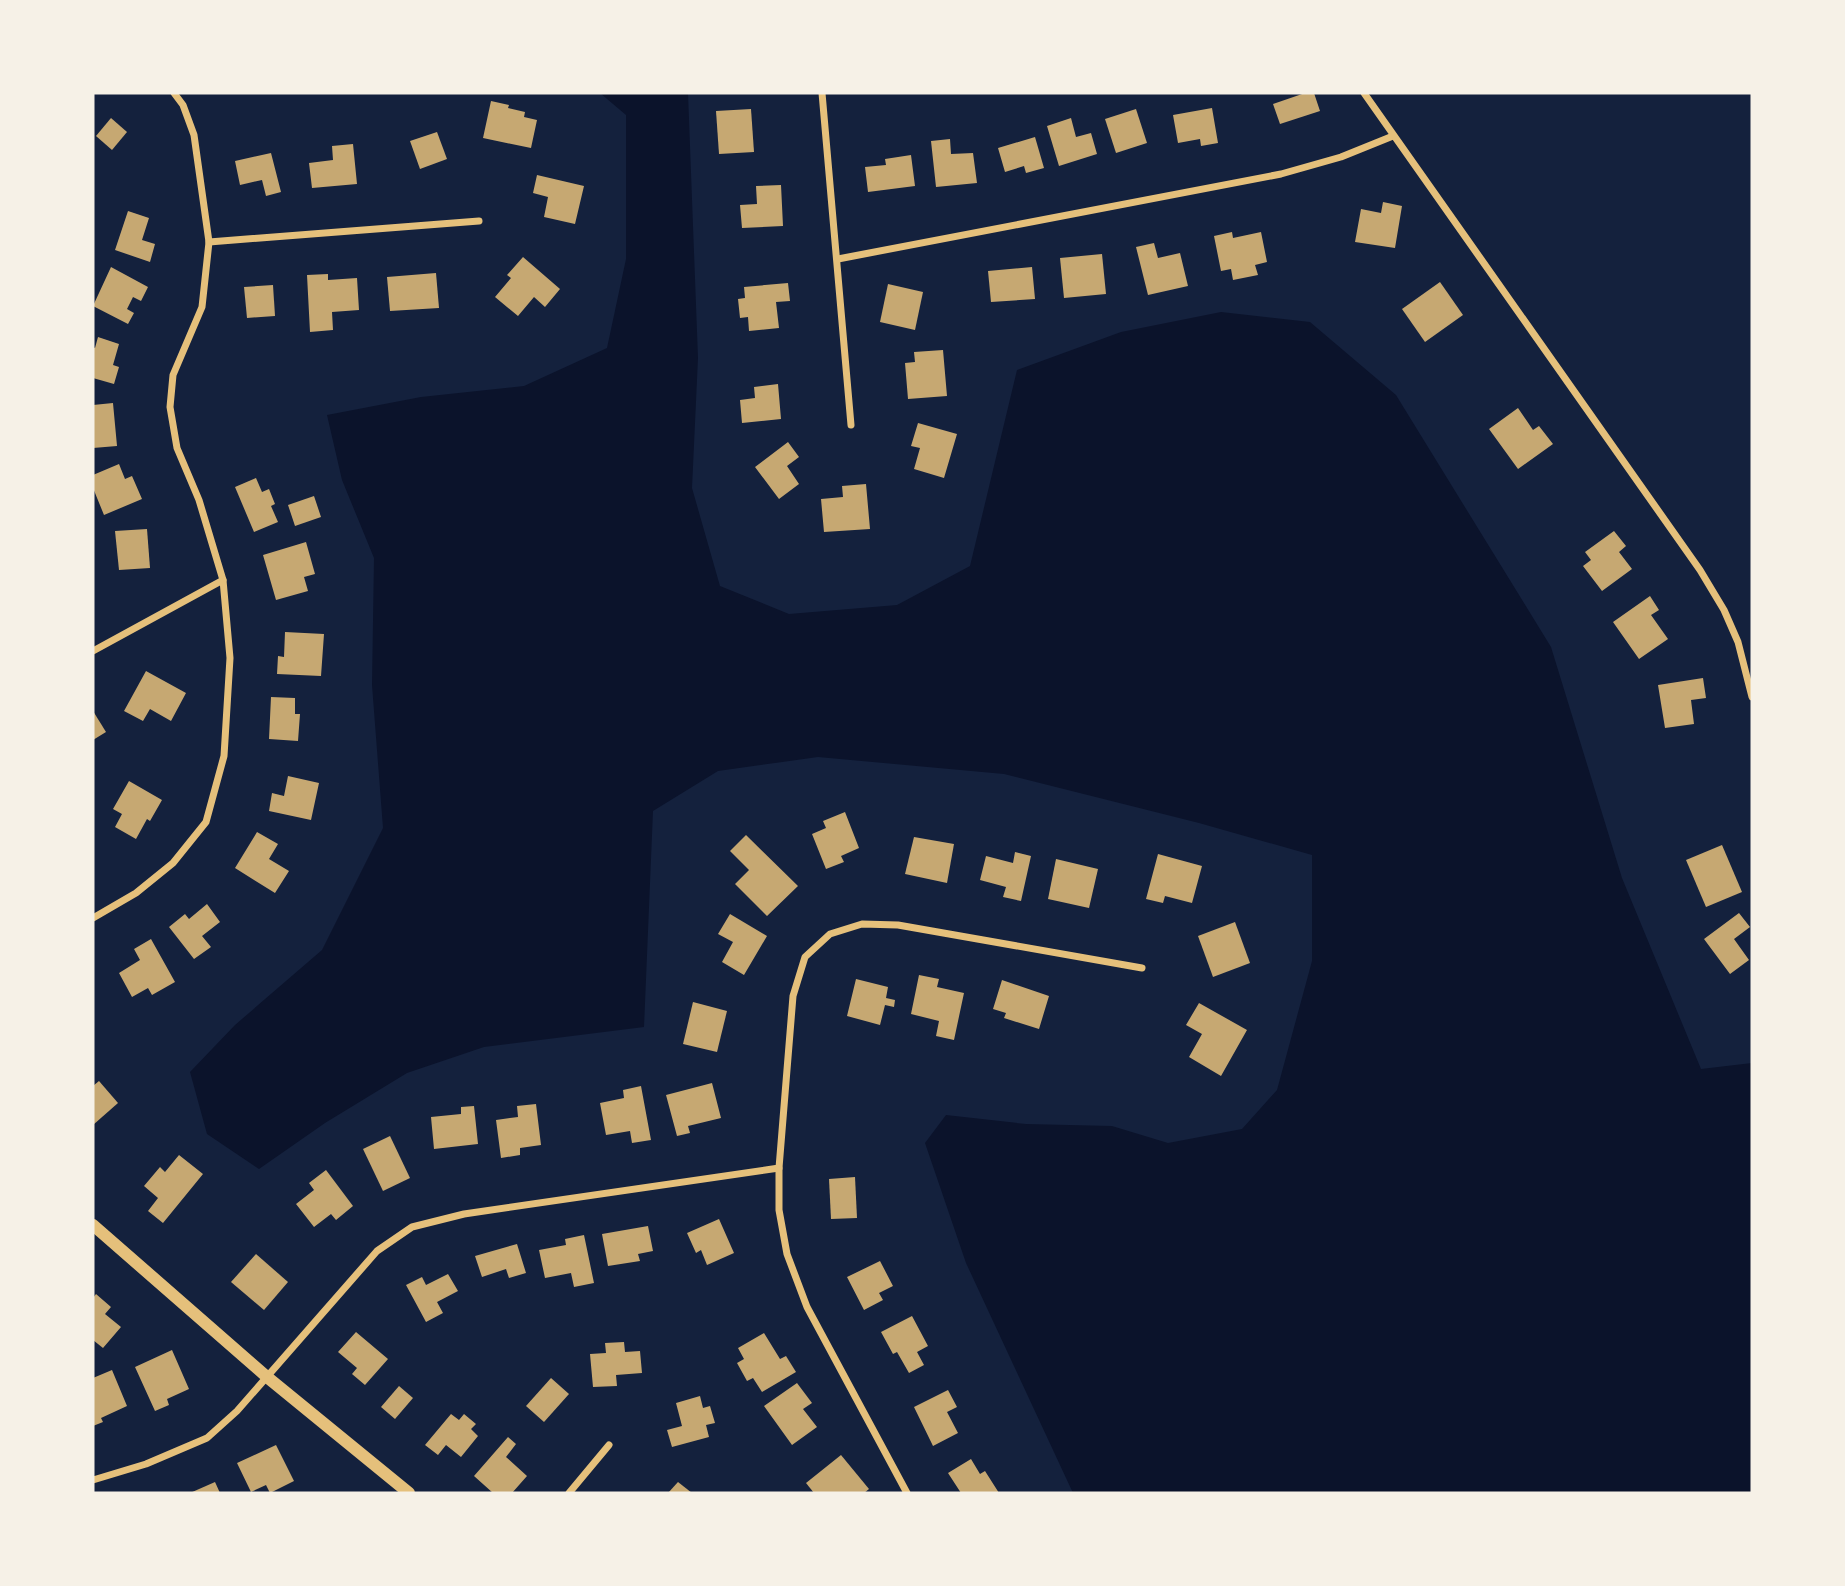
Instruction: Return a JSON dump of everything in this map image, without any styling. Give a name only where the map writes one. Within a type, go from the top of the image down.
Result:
[{"type":"street","points":[[93,918],[136,893],[173,863],[206,822],[224,756],[230,658],[223,580],[199,500],[177,448],[170,407],[173,375],[202,307],[209,242],[194,135],[183,105],[174,93]]},
{"type":"street","points":[[822,93],[851,425]]},
{"type":"street","points":[[1364,93],[1700,570],[1724,610],[1738,642],[1752,697]]},
{"type":"street","points":[[838,259],[1281,174],[1341,157],[1393,136]]},
{"type":"street","points":[[209,242],[479,221]]},
{"type":"street","points":[[93,651],[223,580]]},
{"type":"street","points":[[907,1493],[807,1307],[787,1254],[779,1210],[779,1168],[793,996],[805,957],[830,934],[862,924],[898,925],[1142,968]]},
{"type":"street","points":[[93,1479],[146,1464],[207,1438],[237,1411],[377,1251],[412,1227],[464,1214],[779,1168]]},
{"type":"street","points":[[93,1225],[267,1377],[409,1493]]},
{"type":"street","points":[[569,1493],[609,1446]]},
{"type":"water","points":[[600,93],[688,93],[698,358],[692,488],[720,586],[789,614],[897,605],[970,566],[1017,370],[1121,332],[1221,312],[1310,322],[1396,395],[1551,647],[1622,878],[1701,1069],[1752,1063],[1752,1493],[1073,1493],[966,1263],[925,1143],[946,1115],[1026,1124],[1112,1126],[1168,1143],[1242,1129],[1277,1090],[1312,961],[1312,855],[1199,823],[1004,774],[818,757],[718,771],[653,811],[644,1027],[484,1047],[407,1073],[325,1123],[259,1169],[207,1134],[190,1072],[235,1025],[322,950],[383,828],[372,685],[374,558],[342,480],[327,415],[421,397],[524,386],[607,348],[626,259],[626,115]]},
{"type":"building","points":[[1305,93],[1314,93],[1320,111],[1280,124],[1273,104]]},
{"type":"building","points":[[491,101],[509,105],[508,108],[525,112],[524,117],[537,120],[531,148],[483,138]]},
{"type":"building","points":[[1212,108],[1218,143],[1201,146],[1200,139],[1178,143],[1173,115]]},
{"type":"building","points":[[751,109],[754,152],[719,154],[716,111]]},
{"type":"building","points":[[1136,109],[1147,143],[1116,153],[1105,119]]},
{"type":"building","points":[[111,118],[127,132],[112,150],[96,136]]},
{"type":"building","points":[[1071,118],[1076,137],[1091,133],[1097,154],[1059,166],[1047,126]]},
{"type":"building","points":[[437,132],[447,159],[420,169],[410,141]]},
{"type":"building","points":[[1035,137],[1044,168],[1026,173],[1024,166],[1005,172],[998,148]]},
{"type":"building","points":[[950,139],[951,154],[973,153],[977,183],[936,187],[931,141]]},
{"type":"building","points":[[353,144],[357,184],[312,188],[309,163],[333,160],[332,146]]},
{"type":"building","points":[[271,153],[281,192],[266,196],[262,180],[240,185],[235,161]]},
{"type":"building","points":[[911,155],[915,186],[868,192],[865,167],[886,165],[885,159]]},
{"type":"building","points":[[537,175],[584,186],[575,224],[544,217],[548,197],[533,193]]},
{"type":"building","points":[[781,185],[783,226],[742,228],[740,205],[757,204],[756,186]]},
{"type":"building","points":[[1383,202],[1402,206],[1395,248],[1355,242],[1361,209],[1381,213]]},
{"type":"building","points":[[128,211],[149,218],[142,240],[155,244],[150,262],[115,250]]},
{"type":"building","points":[[1232,232],[1233,238],[1261,232],[1267,262],[1255,265],[1258,275],[1233,280],[1231,269],[1221,271],[1214,236]]},
{"type":"building","points":[[1154,243],[1158,258],[1180,253],[1188,286],[1148,295],[1136,247]]},
{"type":"building","points":[[1102,254],[1106,294],[1064,298],[1060,258]]},
{"type":"building","points":[[523,257],[560,289],[545,307],[534,297],[518,316],[495,297],[511,278],[507,275]]},
{"type":"building","points":[[111,267],[148,287],[141,301],[133,297],[127,309],[134,313],[128,324],[93,306]]},
{"type":"building","points":[[1032,267],[1035,299],[991,302],[988,271]]},
{"type":"building","points":[[436,273],[439,308],[390,311],[387,277]]},
{"type":"building","points":[[328,274],[328,280],[357,278],[359,310],[332,312],[333,330],[310,332],[307,275]]},
{"type":"building","points":[[1440,282],[1463,315],[1425,342],[1402,309]]},
{"type":"building","points":[[788,283],[790,301],[776,302],[779,328],[749,331],[748,317],[740,318],[738,299],[745,298],[744,287]]},
{"type":"building","points":[[888,284],[923,292],[915,330],[880,322]]},
{"type":"building","points":[[273,285],[275,316],[247,318],[244,287]]},
{"type":"building","points":[[98,337],[119,344],[113,365],[119,367],[114,384],[93,378],[93,347],[95,348]]},
{"type":"building","points":[[943,350],[947,396],[908,399],[905,363],[915,362],[914,352]]},
{"type":"building","points":[[778,384],[781,419],[742,423],[740,400],[755,398],[754,387]]},
{"type":"building","points":[[113,403],[117,446],[93,448],[93,405]]},
{"type":"building","points":[[1518,408],[1533,430],[1539,426],[1553,444],[1518,469],[1489,429]]},
{"type":"building","points":[[918,423],[957,434],[944,478],[914,469],[920,448],[911,446]]},
{"type":"building","points":[[788,442],[799,457],[787,466],[799,484],[779,499],[755,467]]},
{"type":"building","points":[[119,464],[125,479],[132,476],[142,499],[104,515],[93,488],[93,475]]},
{"type":"building","points":[[256,478],[262,492],[269,489],[275,504],[271,506],[278,522],[254,532],[235,487]]},
{"type":"building","points":[[866,484],[870,529],[824,532],[821,499],[843,497],[842,486]]},
{"type":"building","points":[[314,496],[321,517],[295,526],[288,505]]},
{"type":"building","points":[[147,529],[150,568],[119,570],[115,531]]},
{"type":"building","points":[[1614,531],[1626,546],[1619,552],[1632,569],[1602,591],[1583,566],[1591,560],[1585,552]]},
{"type":"building","points":[[306,542],[315,574],[304,577],[308,591],[276,600],[263,555]]},
{"type":"building","points":[[1650,596],[1659,610],[1651,615],[1668,639],[1639,659],[1613,622]]},
{"type":"building","points":[[285,632],[324,634],[321,676],[277,674],[278,656],[284,657]]},
{"type":"building","points":[[146,671],[186,693],[171,721],[150,709],[143,721],[124,711]]},
{"type":"building","points":[[1703,678],[1706,698],[1691,700],[1694,724],[1665,728],[1658,685]]},
{"type":"building","points":[[271,697],[295,698],[295,714],[300,714],[298,741],[269,739]]},
{"type":"building","points":[[93,711],[106,732],[93,740]]},
{"type":"building","points":[[288,776],[319,783],[311,820],[269,811],[272,793],[284,796]]},
{"type":"building","points":[[129,781],[162,800],[136,839],[115,827],[122,814],[113,809]]},
{"type":"building","points":[[845,812],[859,848],[841,856],[844,862],[826,869],[812,834],[826,828],[823,821]]},
{"type":"building","points":[[257,832],[278,844],[269,859],[289,871],[275,893],[235,868]]},
{"type":"building","points":[[746,835],[798,886],[767,916],[735,884],[749,870],[730,851]]},
{"type":"building","points":[[914,837],[954,844],[947,883],[905,874]]},
{"type":"building","points":[[1722,845],[1742,892],[1706,907],[1686,860]]},
{"type":"building","points":[[1015,852],[1031,856],[1021,901],[1003,897],[1006,887],[980,880],[986,856],[1013,863]]},
{"type":"building","points":[[1158,854],[1202,866],[1192,903],[1165,896],[1163,903],[1146,899]]},
{"type":"building","points":[[1056,859],[1098,869],[1089,908],[1048,899]]},
{"type":"building","points":[[207,904],[220,922],[202,936],[211,947],[194,959],[169,927],[185,914],[189,919]]},
{"type":"building","points":[[1739,913],[1750,927],[1734,939],[1749,960],[1730,974],[1704,939]]},
{"type":"building","points":[[730,914],[767,936],[744,975],[722,962],[733,942],[718,934]]},
{"type":"building","points":[[1235,922],[1250,963],[1213,977],[1198,936]]},
{"type":"building","points":[[151,939],[175,982],[152,995],[148,988],[132,997],[119,973],[140,960],[134,949]]},
{"type":"building","points":[[919,975],[939,979],[937,987],[964,993],[954,1040],[936,1036],[939,1021],[911,1014]]},
{"type":"building","points":[[856,979],[888,987],[886,998],[895,1000],[894,1007],[885,1005],[880,1025],[847,1016]]},
{"type":"building","points":[[1002,980],[1049,996],[1039,1029],[1004,1018],[1006,1013],[993,1009]]},
{"type":"building","points":[[693,1002],[727,1011],[717,1052],[683,1044]]},
{"type":"building","points":[[1199,1003],[1247,1030],[1221,1076],[1189,1057],[1202,1034],[1186,1025]]},
{"type":"building","points":[[99,1081],[118,1103],[93,1125],[93,1086]]},
{"type":"building","points":[[712,1083],[721,1118],[688,1126],[690,1133],[677,1136],[666,1095]]},
{"type":"building","points":[[641,1086],[651,1140],[632,1143],[630,1131],[606,1135],[600,1103],[624,1098],[623,1090]]},
{"type":"building","points":[[536,1104],[541,1145],[520,1148],[520,1155],[501,1158],[496,1120],[518,1117],[517,1106]]},
{"type":"building","points":[[474,1106],[478,1144],[434,1149],[431,1117],[461,1114],[461,1107]]},
{"type":"building","points":[[390,1136],[410,1178],[383,1191],[363,1149]]},
{"type":"building","points":[[179,1155],[203,1174],[163,1223],[148,1211],[158,1198],[144,1186],[160,1167],[165,1172]]},
{"type":"building","points":[[326,1170],[353,1206],[336,1220],[331,1214],[314,1227],[296,1204],[314,1190],[309,1183]]},
{"type":"building","points":[[855,1177],[857,1218],[831,1219],[829,1179]]},
{"type":"building","points":[[719,1219],[734,1253],[707,1265],[701,1250],[696,1253],[687,1233]]},
{"type":"building","points":[[648,1226],[653,1251],[638,1254],[640,1261],[608,1266],[602,1234]]},
{"type":"building","points":[[584,1235],[594,1283],[574,1287],[571,1273],[545,1278],[539,1250],[566,1245],[565,1239]]},
{"type":"building","points":[[517,1244],[526,1273],[509,1278],[506,1269],[482,1277],[475,1256]]},
{"type":"building","points":[[256,1254],[288,1282],[264,1310],[231,1282]]},
{"type":"building","points":[[880,1261],[893,1286],[879,1293],[883,1300],[864,1310],[847,1277]]},
{"type":"building","points":[[448,1274],[458,1291],[437,1302],[443,1313],[426,1322],[406,1285],[422,1277],[426,1285]]},
{"type":"building","points":[[96,1294],[111,1307],[105,1314],[121,1327],[103,1348],[93,1340],[93,1298]]},
{"type":"building","points":[[912,1316],[928,1346],[917,1352],[924,1365],[909,1373],[897,1352],[893,1354],[881,1332]]},
{"type":"building","points":[[356,1332],[388,1359],[365,1385],[352,1374],[357,1368],[338,1352]]},
{"type":"building","points":[[764,1333],[780,1359],[786,1356],[796,1372],[762,1392],[753,1378],[747,1381],[737,1363],[744,1359],[738,1348]]},
{"type":"building","points":[[624,1342],[625,1352],[640,1351],[642,1373],[616,1375],[617,1386],[593,1387],[590,1354],[606,1353],[605,1343]]},
{"type":"building","points":[[172,1350],[189,1389],[167,1399],[169,1405],[155,1411],[135,1367]]},
{"type":"building","points":[[112,1370],[127,1406],[101,1418],[103,1422],[93,1426],[93,1378]]},
{"type":"building","points":[[551,1378],[569,1394],[544,1422],[526,1406]]},
{"type":"building","points":[[797,1383],[812,1403],[803,1409],[817,1427],[792,1445],[764,1406]]},
{"type":"building","points":[[399,1386],[413,1398],[395,1419],[381,1407]]},
{"type":"building","points":[[948,1390],[957,1407],[947,1412],[958,1433],[933,1446],[914,1407]]},
{"type":"building","points":[[700,1396],[703,1408],[710,1406],[715,1423],[706,1425],[709,1437],[672,1447],[667,1430],[682,1426],[676,1403]]},
{"type":"building","points":[[451,1414],[459,1420],[464,1414],[476,1424],[471,1429],[478,1436],[461,1457],[446,1445],[438,1455],[425,1445]]},
{"type":"building","points":[[508,1437],[516,1444],[506,1457],[527,1476],[512,1493],[493,1493],[474,1476]]},
{"type":"building","points":[[276,1445],[294,1481],[270,1493],[266,1485],[251,1492],[237,1463]]},
{"type":"building","points":[[841,1455],[869,1489],[864,1493],[814,1493],[806,1483]]},
{"type":"building","points":[[971,1459],[980,1474],[985,1471],[999,1493],[961,1493],[948,1473]]},
{"type":"building","points":[[215,1482],[220,1493],[190,1493]]},
{"type":"building","points":[[678,1482],[692,1493],[668,1493]]}]
